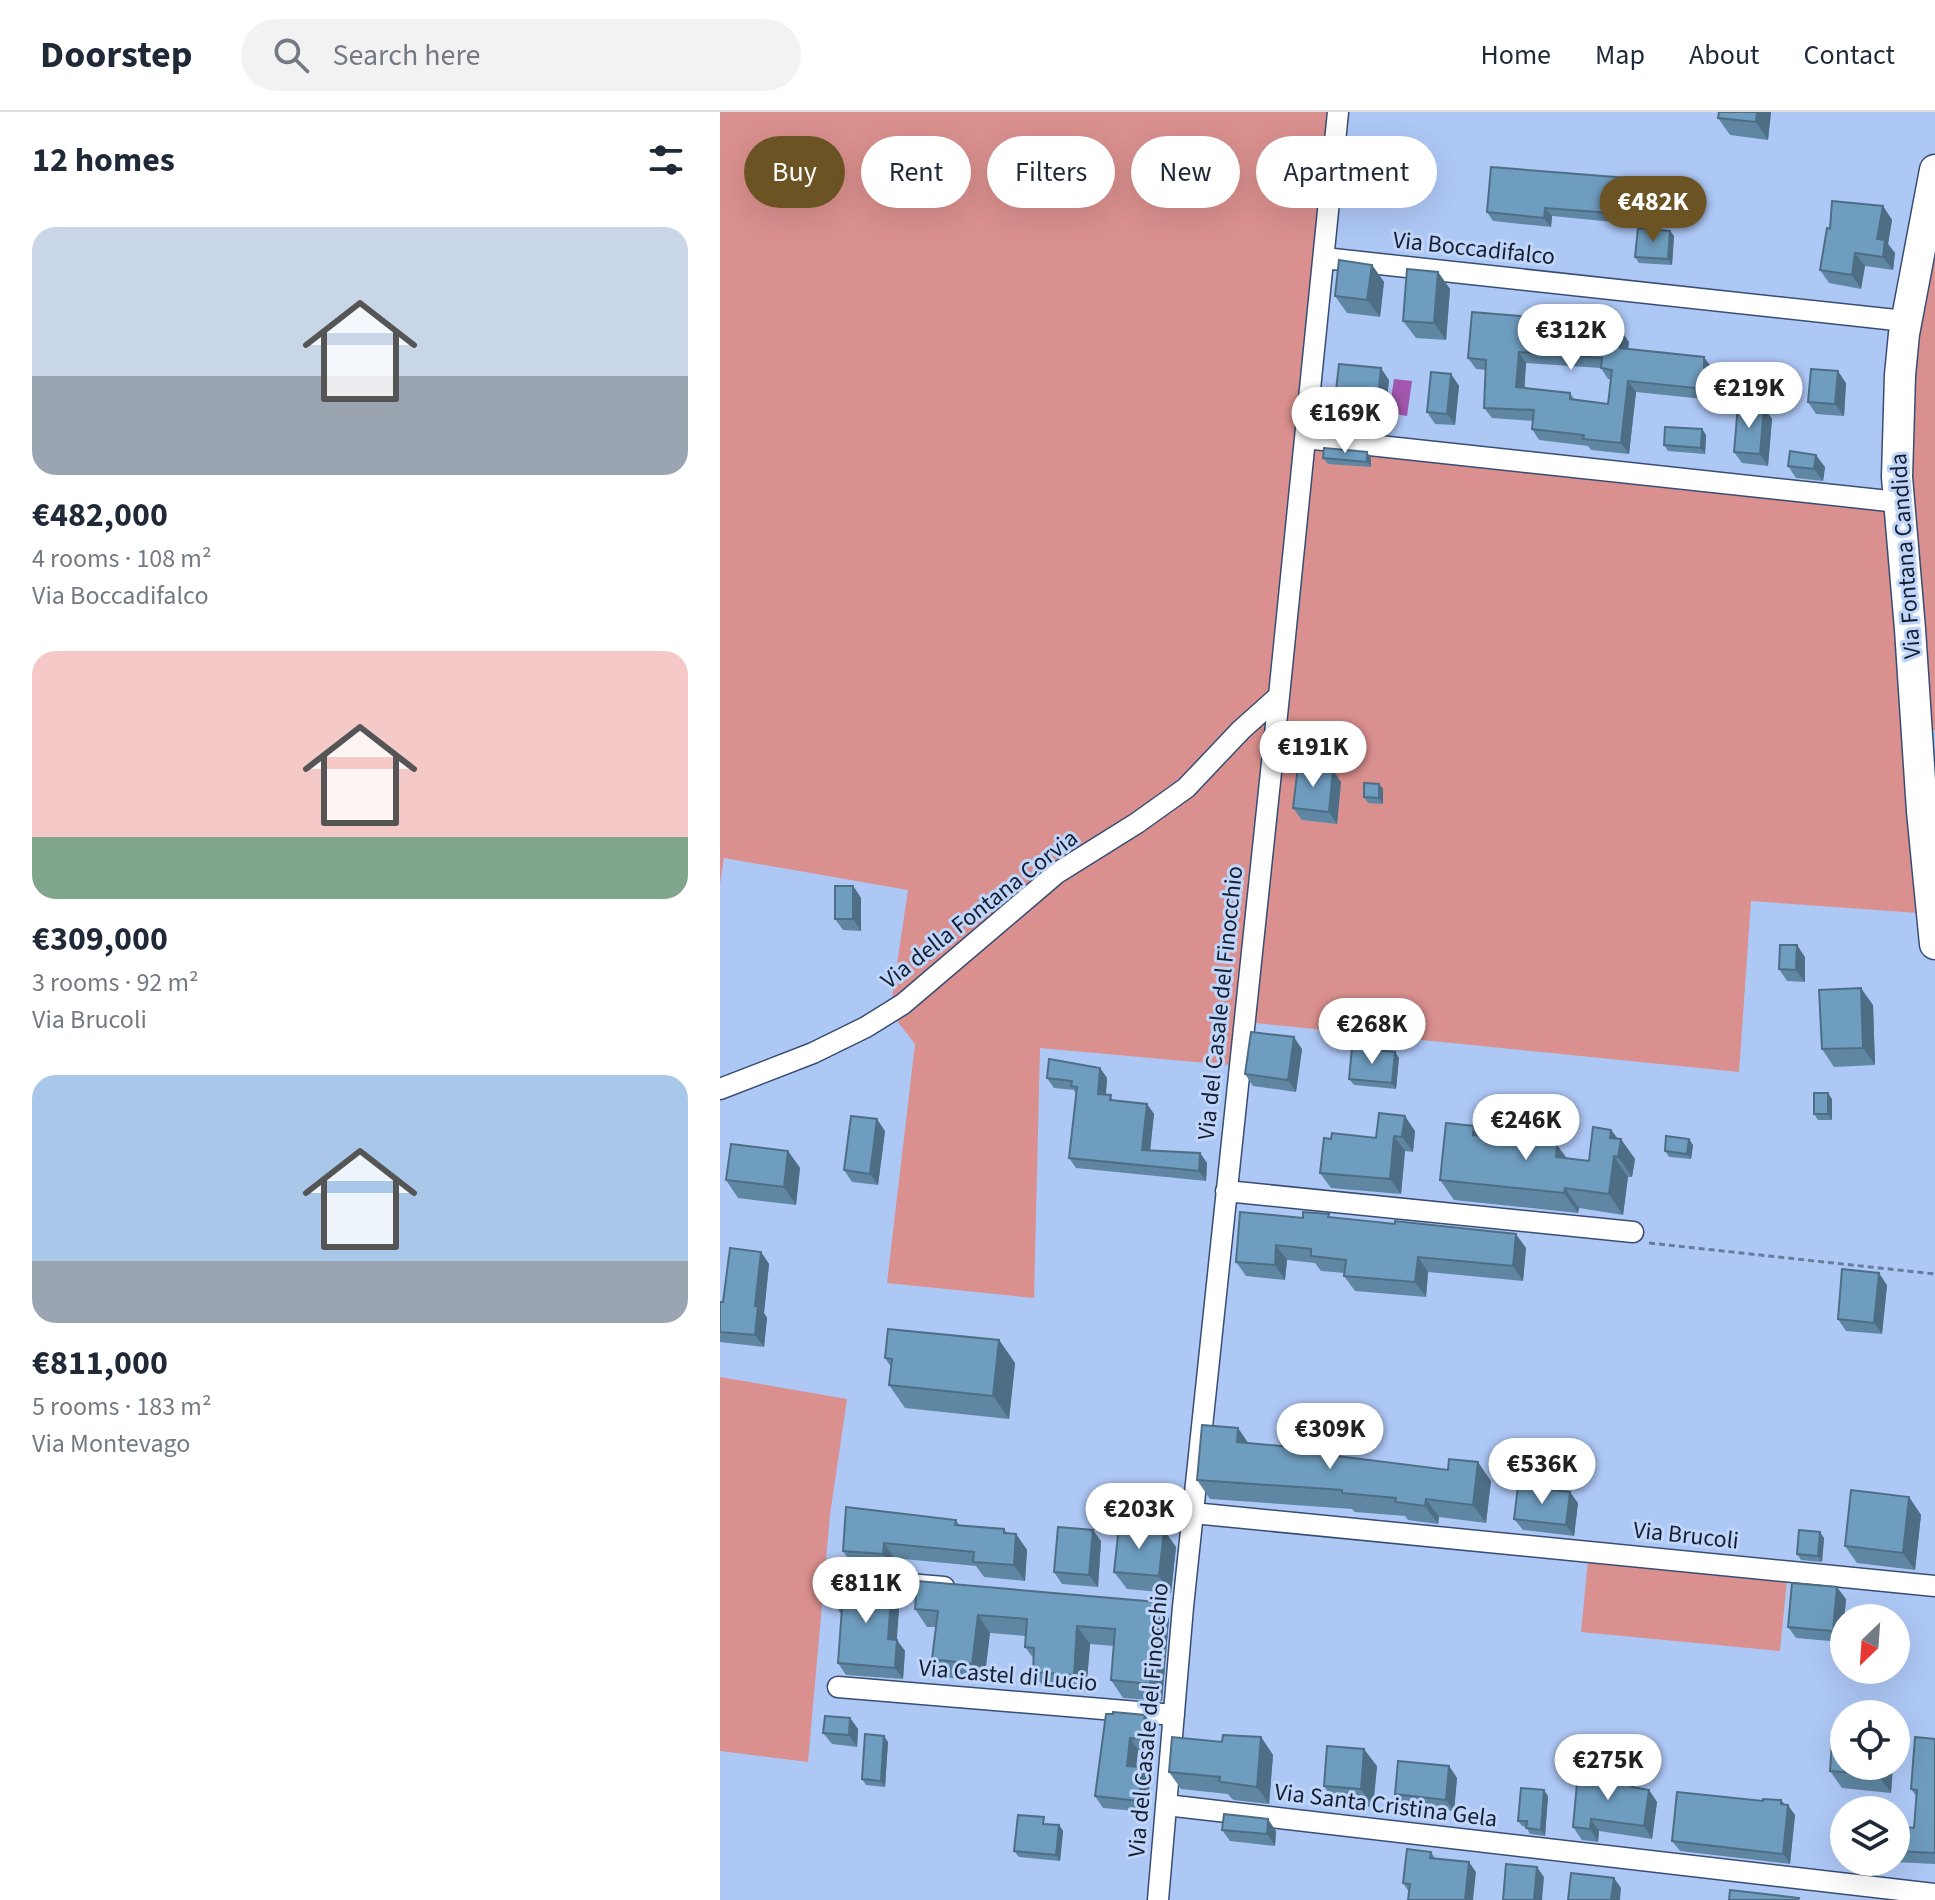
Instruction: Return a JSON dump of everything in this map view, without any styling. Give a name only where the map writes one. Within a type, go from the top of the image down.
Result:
[{"type":"main road","name":"Via Fontana Candida","points":[[1935,170],[1905,321],[1898,405],[1898,502],[1935,944]]},
{"type":"street","name":"Via del Casale del Finocchio","points":[[1158,1900],[1174,1715],[1175,1607],[1193,1513],[1338,112]]},
{"type":"street","name":"Via Boccadifalco","points":[[1324,258],[1905,321]]},
{"type":"street","points":[[1305,438],[1898,502]]},
{"type":"street","name":"Via della Fontana Corvia","points":[[720,1089],[813,1053],[866,1027],[903,1004],[1057,873],[1181,793],[1241,730],[1279,696]]},
{"type":"street","points":[[1226,1191],[1633,1232]]},
{"type":"street","name":"Via Brucoli","points":[[1193,1513],[1935,1586]]},
{"type":"street","points":[[848,1579],[960,1588]]},
{"type":"street","name":"Via Castel di Lucio","points":[[838,1687],[1174,1715]]},
{"type":"street","name":"Via Santa Cristina Gela","points":[[1166,1805],[1935,1894]]},
{"type":"path","points":[[1633,1232],[1653,1245],[1935,1274]]},
{"type":"shaded area","points":[[720,112],[1338,112],[1336,136],[1256,136],[1256,208],[1329,208],[1306,438],[1897,501],[1935,170],[1935,730],[1917,731],[1932,914],[1751,901],[1739,1072],[1246,1022],[1240,1066],[1040,1048],[1034,1298],[887,1283],[915,1044],[890,1012],[908,890],[724,858],[720,884]]},
{"type":"shaded area","points":[[1394,379],[1412,381],[1407,416],[1389,413]]},
{"type":"shaded area","points":[[720,1377],[847,1399],[830,1515],[808,1762],[720,1751]]},
{"type":"shaded area","points":[[1588,1560],[1787,1580],[1780,1651],[1581,1632]]},
{"type":"building","points":[[1719,112],[1757,112],[1756,122],[1718,118]]},
{"type":"building","points":[[1491,167],[1640,179],[1637,219],[1610,216],[1611,213],[1545,208],[1544,218],[1487,212]]},
{"type":"building","points":[[1832,201],[1883,206],[1877,239],[1885,240],[1883,257],[1855,253],[1852,275],[1820,270],[1827,228],[1830,229]]},
{"type":"building","points":[[1638,228],[1670,231],[1668,259],[1635,257]]},
{"type":"building","points":[[1339,260],[1372,265],[1367,300],[1335,296]]},
{"type":"building","points":[[1407,269],[1438,272],[1434,323],[1403,321]]},
{"type":"building","points":[[1472,312],[1580,321],[1580,326],[1622,332],[1620,348],[1704,357],[1704,368],[1717,369],[1715,390],[1628,381],[1621,443],[1532,429],[1534,410],[1484,408],[1486,360],[1468,358]],"holes":[[[1519,352],[1602,358],[1601,368],[1612,370],[1608,404],[1570,399],[1570,393],[1516,387]]]},
{"type":"building","points":[[1339,364],[1381,368],[1376,415],[1365,413],[1365,421],[1333,417]]},
{"type":"building","points":[[1811,369],[1838,371],[1835,404],[1808,402]]},
{"type":"building","points":[[1431,372],[1451,374],[1447,414],[1427,412]]},
{"type":"building","points":[[1759,380],[1776,381],[1774,399],[1757,397]]},
{"type":"building","points":[[1738,405],[1764,407],[1760,454],[1734,452]]},
{"type":"building","points":[[1665,427],[1702,429],[1701,448],[1664,445]]},
{"type":"building","points":[[1324,448],[1367,452],[1367,462],[1323,458]]},
{"type":"building","points":[[1790,451],[1816,455],[1814,469],[1788,466]]},
{"type":"building","points":[[1298,766],[1333,770],[1329,812],[1293,808]]},
{"type":"building","points":[[1364,783],[1379,784],[1379,798],[1364,797]]},
{"type":"building","points":[[835,886],[853,886],[853,919],[835,919]]},
{"type":"building","points":[[1780,945],[1797,945],[1796,970],[1779,969]]},
{"type":"building","points":[[1861,988],[1863,1048],[1822,1049],[1819,990]]},
{"type":"building","points":[[1251,1032],[1294,1037],[1288,1080],[1245,1074]]},
{"type":"building","points":[[1352,1048],[1395,1052],[1392,1083],[1349,1079]]},
{"type":"building","points":[[1049,1059],[1100,1068],[1098,1094],[1111,1095],[1110,1100],[1147,1104],[1142,1150],[1200,1153],[1199,1171],[1069,1158],[1077,1087],[1071,1086],[1072,1081],[1047,1078]]},
{"type":"building","points":[[1814,1093],[1828,1093],[1828,1114],[1814,1114]]},
{"type":"building","points":[[1379,1113],[1405,1116],[1402,1137],[1394,1136],[1390,1179],[1320,1173],[1324,1138],[1331,1139],[1332,1133],[1376,1138]]},
{"type":"building","points":[[851,1116],[877,1119],[870,1174],[844,1170]]},
{"type":"building","points":[[1446,1123],[1474,1126],[1473,1135],[1557,1145],[1556,1157],[1589,1161],[1593,1127],[1611,1130],[1610,1138],[1621,1139],[1618,1157],[1614,1156],[1609,1194],[1565,1188],[1564,1193],[1440,1180]]},
{"type":"building","points":[[1666,1136],[1689,1139],[1687,1154],[1665,1151]]},
{"type":"building","points":[[731,1144],[788,1151],[784,1187],[726,1180]]},
{"type":"building","points":[[1240,1212],[1303,1218],[1303,1212],[1329,1214],[1328,1217],[1516,1234],[1513,1266],[1418,1257],[1415,1282],[1344,1276],[1346,1260],[1311,1256],[1311,1249],[1276,1245],[1275,1265],[1236,1262]]},
{"type":"building","points":[[730,1248],[761,1252],[755,1335],[720,1332],[720,1302],[723,1302]]},
{"type":"building","points":[[1842,1269],[1879,1273],[1874,1323],[1838,1319]]},
{"type":"building","points":[[888,1329],[999,1340],[993,1396],[889,1385],[892,1359],[885,1358]]},
{"type":"building","points":[[1202,1425],[1238,1428],[1237,1442],[1322,1450],[1321,1454],[1448,1470],[1449,1459],[1478,1462],[1473,1505],[1426,1499],[1425,1506],[1395,1502],[1396,1498],[1342,1493],[1342,1490],[1197,1480]]},
{"type":"building","points":[[1518,1486],[1570,1492],[1566,1525],[1514,1519]]},
{"type":"building","points":[[1851,1490],[1909,1497],[1903,1553],[1845,1546]]},
{"type":"building","points":[[846,1507],[956,1520],[955,1525],[1004,1529],[1004,1533],[1016,1534],[1014,1565],[973,1562],[974,1552],[884,1543],[883,1554],[843,1551]]},
{"type":"building","points":[[1119,1526],[1164,1530],[1159,1576],[1114,1572]]},
{"type":"building","points":[[1058,1527],[1093,1530],[1089,1575],[1054,1572]]},
{"type":"building","points":[[1799,1530],[1820,1532],[1818,1556],[1797,1554]]},
{"type":"building","points":[[838,1580],[892,1585],[888,1639],[897,1640],[895,1668],[838,1663],[842,1608],[836,1607]]},
{"type":"building","points":[[917,1581],[1157,1602],[1150,1684],[1111,1680],[1115,1629],[1077,1626],[1074,1675],[1033,1672],[1034,1648],[1025,1647],[1027,1619],[978,1615],[972,1664],[932,1659],[938,1611],[915,1609]]},
{"type":"building","points":[[1792,1583],[1837,1587],[1835,1604],[1830,1604],[1830,1631],[1788,1627]]},
{"type":"building","points":[[1106,1714],[1145,1715],[1142,1739],[1130,1738],[1127,1766],[1142,1767],[1139,1801],[1095,1796]]},
{"type":"building","points":[[825,1716],[850,1718],[849,1735],[823,1733]]},
{"type":"building","points":[[865,1734],[884,1736],[881,1781],[862,1779]]},
{"type":"building","points":[[1223,1735],[1261,1737],[1257,1787],[1222,1782],[1219,1781],[1220,1777],[1169,1772],[1172,1737],[1222,1742]]},
{"type":"building","points":[[1915,1737],[1935,1739],[1935,1853],[1910,1852],[1910,1828],[1914,1828],[1917,1790],[1911,1789]]},
{"type":"building","points":[[1327,1746],[1364,1749],[1361,1789],[1324,1786]]},
{"type":"building","points":[[1398,1761],[1449,1766],[1446,1800],[1395,1794]]},
{"type":"building","points":[[1578,1772],[1592,1773],[1592,1778],[1649,1790],[1644,1826],[1591,1819],[1590,1829],[1573,1827]]},
{"type":"building","points":[[1521,1788],[1544,1790],[1541,1830],[1526,1828],[1527,1821],[1518,1821]]},
{"type":"building","points":[[1677,1792],[1781,1800],[1781,1804],[1788,1805],[1783,1854],[1672,1841]]},
{"type":"building","points":[[1224,1814],[1268,1819],[1267,1834],[1222,1830]]},
{"type":"building","points":[[1018,1815],[1044,1817],[1043,1824],[1059,1825],[1056,1855],[1014,1851]]},
{"type":"building","points":[[1407,1849],[1431,1852],[1430,1858],[1469,1862],[1465,1900],[1408,1900],[1410,1884],[1403,1883]]},
{"type":"building","points":[[1506,1864],[1537,1867],[1534,1900],[1503,1900]]},
{"type":"building","points":[[1571,1873],[1614,1878],[1611,1900],[1568,1900]]},
{"type":"building","points":[[1730,1890],[1799,1898],[1729,1900]]}]
